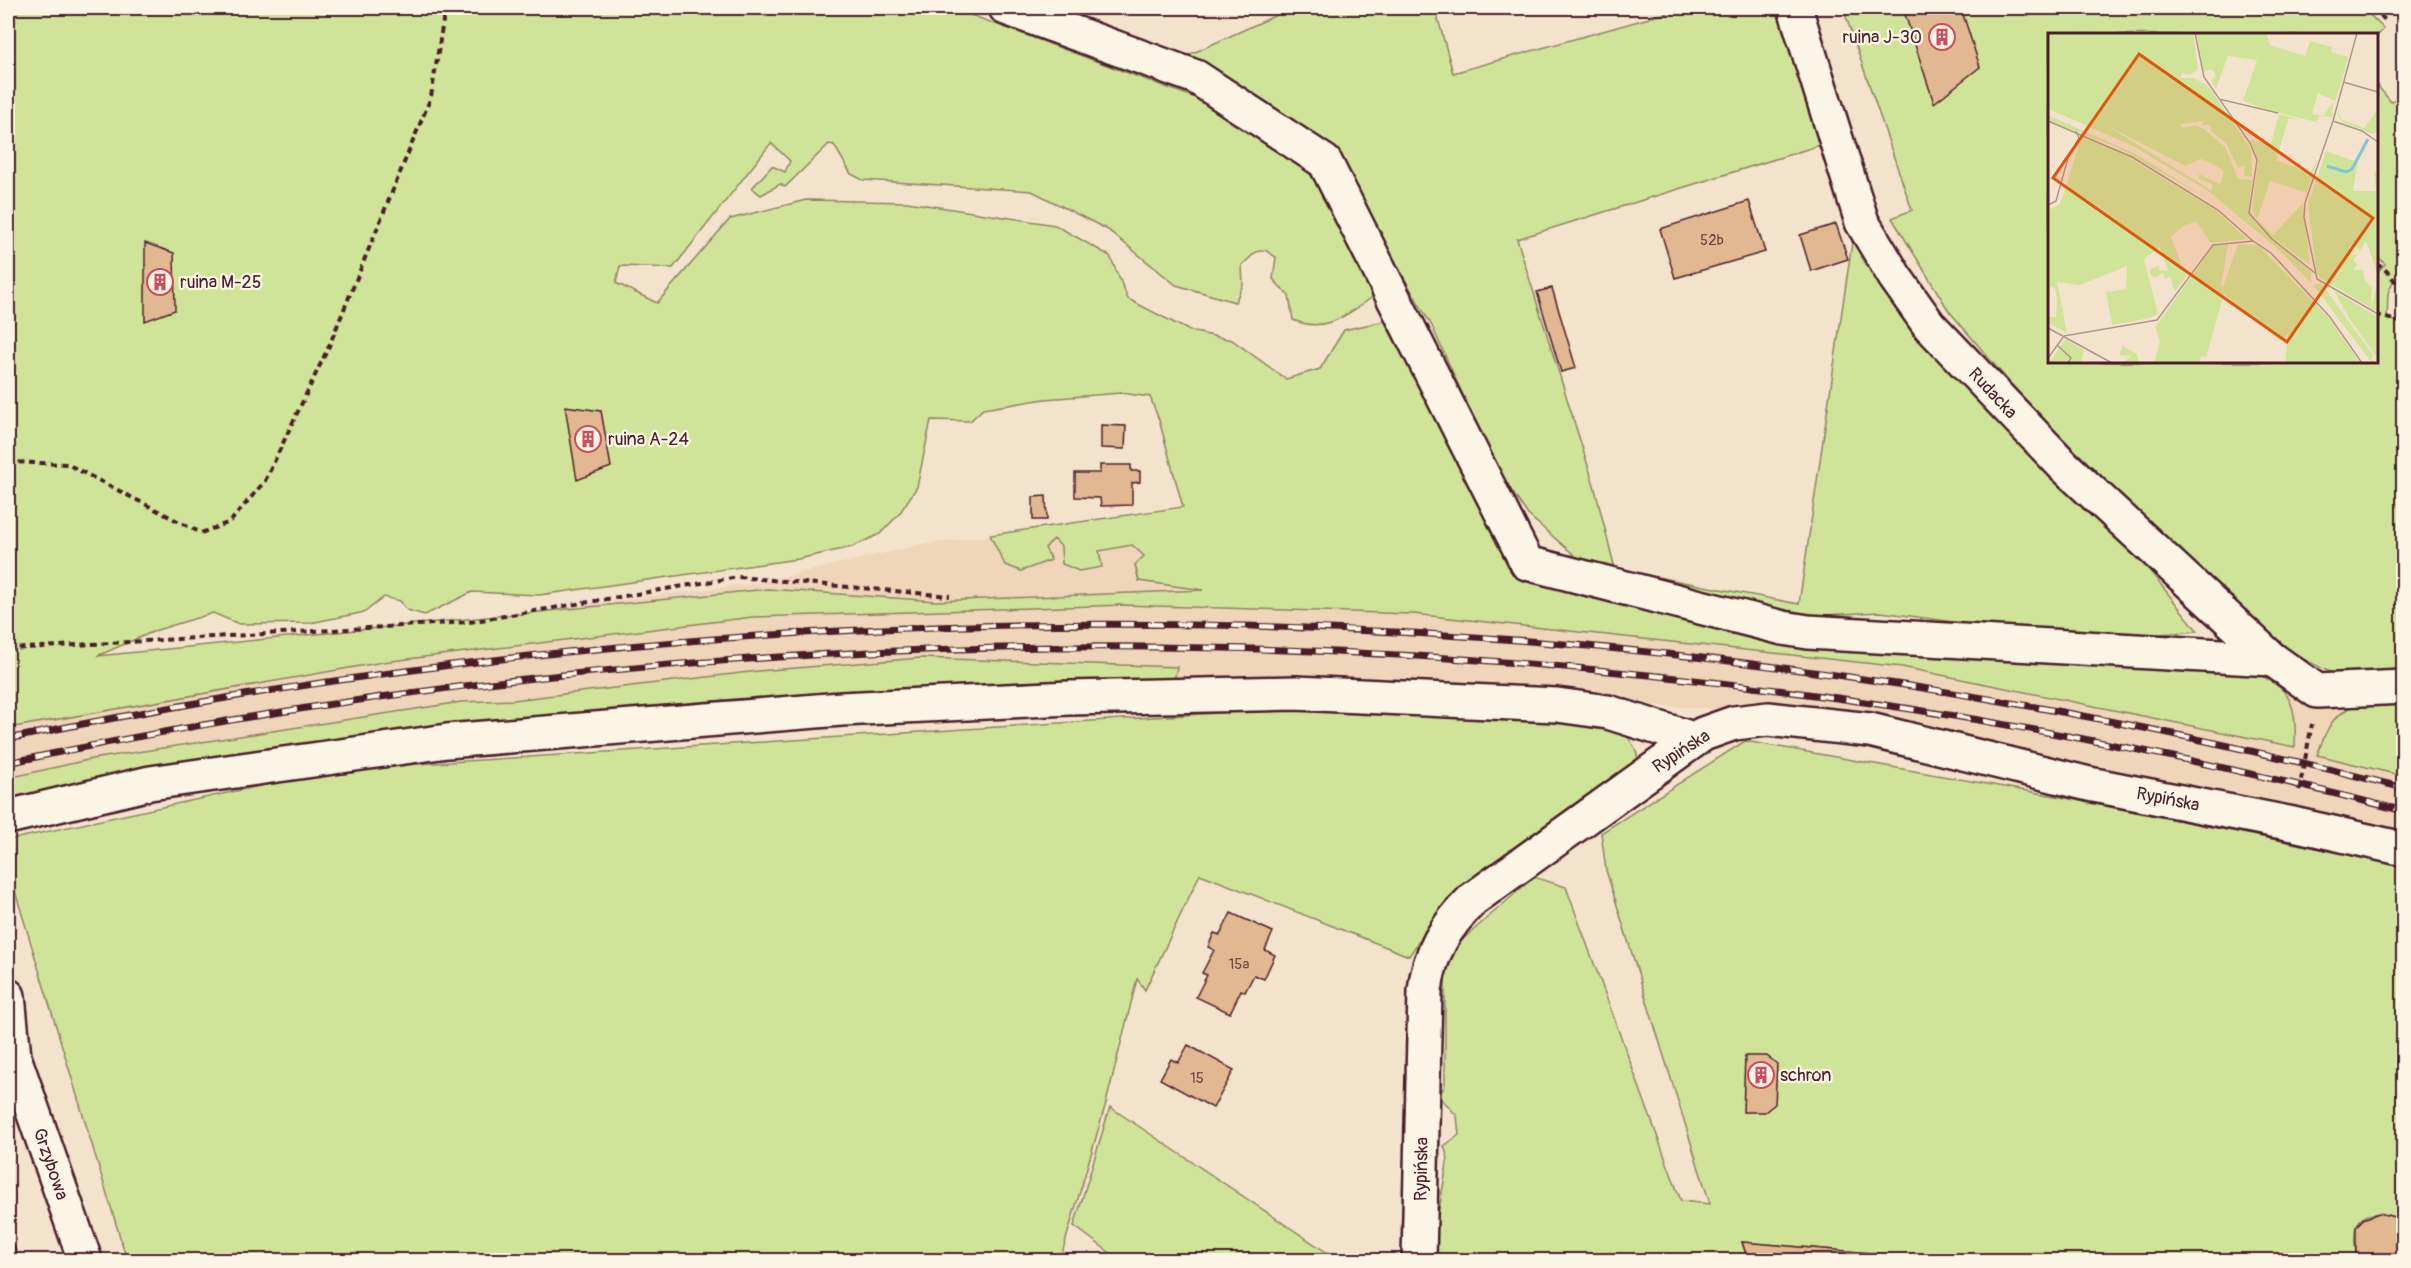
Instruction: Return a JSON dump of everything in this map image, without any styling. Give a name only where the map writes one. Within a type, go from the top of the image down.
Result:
[{"type":"street","points":[[1006,8],[1196,76],[1326,162],[1527,563],[1783,628],[1808,632],[2272,659]]},
{"type":"street","name":"Rudacka","points":[[1795,8],[1862,222],[1911,301],[1956,355],[2039,441],[2272,659],[2317,691]]},
{"type":"street","points":[[2317,691],[2403,687]]},
{"type":"street","points":[[8,817],[150,783],[447,741],[841,709],[1058,698],[1296,693],[1557,705],[1608,712],[1693,739]]},
{"type":"street","name":"Rypińska","points":[[1419,1260],[1425,991],[1435,948],[1448,926],[1473,899],[1693,739],[1723,725],[1768,718],[1870,730],[2089,784],[2293,824],[2403,849]]},
{"type":"street","name":"Grzybowa","points":[[8,996],[14,1057],[85,1260]]},
{"type":"path","points":[[8,462],[67,464],[201,533],[230,522],[265,481],[329,346],[431,97],[445,8]]},
{"type":"path","points":[[2373,8],[2385,20]]},
{"type":"path","points":[[2378,265],[2386,268],[2403,290]]},
{"type":"path","points":[[2378,316],[2403,320]]},
{"type":"path","points":[[8,649],[469,622],[738,577],[950,596]]},
{"type":"path","points":[[2293,824],[2317,691]]},
{"type":"shaded area","points":[[1182,510],[1336,596],[2182,642],[2271,630],[2332,686],[2403,706],[2403,912],[2239,874],[2105,793],[2108,767],[1745,709],[1706,709],[1291,680],[680,717],[8,803],[8,701],[127,675],[549,609],[761,582],[918,545]]},
{"type":"green space","points":[[8,8],[952,8],[1236,113],[1310,174],[1361,248],[1374,296],[1336,320],[1316,325],[1305,324],[1293,320],[1289,296],[1273,279],[1276,257],[1265,250],[1256,252],[1242,265],[1243,285],[1235,302],[1176,285],[1108,230],[1032,191],[863,180],[851,174],[834,145],[829,144],[785,187],[780,184],[761,195],[752,188],[772,166],[785,172],[790,161],[771,143],[673,268],[620,266],[616,283],[657,303],[730,219],[806,200],[907,202],[1055,225],[1110,256],[1128,299],[1190,331],[1232,340],[1286,379],[1320,369],[1344,330],[1384,321],[1498,530],[1625,602],[2241,666],[2270,680],[2286,695],[2294,715],[2295,747],[1902,667],[1413,614],[1124,605],[753,617],[383,662],[8,728]],"holes":[[[1121,393],[1150,397],[1159,420],[1183,507],[990,535],[1005,565],[1021,571],[1051,560],[1045,548],[1054,539],[1061,546],[1062,564],[1079,571],[1102,567],[1099,551],[1132,545],[1144,556],[1135,565],[1139,581],[1203,590],[936,601],[768,589],[97,656],[157,630],[213,613],[239,624],[310,623],[365,612],[384,597],[400,601],[407,610],[425,615],[472,592],[539,595],[798,559],[852,547],[880,534],[899,514],[917,487],[931,420],[970,421],[983,409],[1045,399]]]},
{"type":"green space","points":[[1292,8],[1435,8],[1453,73],[1685,8],[1787,8],[1827,143],[1517,239],[1594,485],[1615,569],[1799,604],[1853,236],[2141,560],[2198,631],[2085,640],[1881,612],[1784,617],[1586,565],[1528,515],[1494,465],[1432,326],[1340,168],[1273,106],[1182,58]]},
{"type":"green space","points":[[1843,8],[2363,8],[2384,29],[2378,35],[2378,33],[2048,33],[2048,363],[2378,363],[2378,271],[2385,264],[2378,257],[2378,86],[2391,102],[2403,92],[2403,289],[2394,279],[2388,293],[2387,319],[2404,323],[2403,674],[2389,676],[2330,672],[2268,642],[2167,539],[2032,409],[1949,311],[1892,218],[1912,210]]},
{"type":"green space","points":[[921,658],[1177,667],[1173,686],[679,704],[515,719],[8,810],[8,778],[92,759],[461,702],[513,700],[758,671]]},
{"type":"green space","points":[[2363,700],[2403,702],[2403,776],[2317,755],[2333,721],[2344,711]]},
{"type":"green space","points":[[1295,708],[1595,716],[1629,738],[1638,761],[1625,778],[1447,899],[1409,956],[1200,874],[1145,990],[1137,979],[1106,1103],[1060,1260],[127,1260],[8,868],[8,840],[339,769]]},
{"type":"green space","points":[[1745,741],[2055,796],[2403,865],[2403,1225],[2393,1217],[2386,1215],[2365,1216],[2355,1231],[2356,1260],[1952,1260],[1742,1242],[1748,1260],[1435,1260],[1435,1233],[1448,1158],[1444,1146],[1459,1135],[1457,1116],[1439,1096],[1445,1085],[1445,955],[1534,877],[1566,887],[1681,1201],[1710,1204],[1606,870],[1601,833]]},
{"type":"green space","points":[[1110,1107],[1338,1260],[1120,1260],[1074,1226]]},
{"type":"building","name":"ruina J-30","points":[[1903,8],[1961,8],[1980,67],[1934,103]]},
{"type":"building","points":[[1749,201],[1765,252],[1675,278],[1660,229]]},
{"type":"building","points":[[1836,224],[1848,259],[1811,271],[1800,235]]},
{"type":"building","name":"ruina M-25","points":[[145,243],[174,253],[175,310],[145,321]]},
{"type":"building","points":[[1552,288],[1576,368],[1561,372],[1537,292]]},
{"type":"building","name":"ruina A-24","points":[[565,406],[601,411],[611,467],[577,480]]},
{"type":"building","points":[[1101,425],[1126,426],[1125,449],[1101,448]]},
{"type":"building","points":[[1100,465],[1131,465],[1131,471],[1140,471],[1140,482],[1132,483],[1132,505],[1101,506],[1100,498],[1075,497],[1075,473],[1100,473]]},
{"type":"building","points":[[1046,496],[1047,520],[1033,520],[1033,497]]},
{"type":"building","points":[[1231,913],[1273,932],[1265,950],[1275,955],[1264,979],[1254,975],[1245,992],[1241,990],[1230,1013],[1196,997],[1207,975],[1202,973],[1214,950],[1208,947],[1214,933],[1220,935]]},
{"type":"building","points":[[1188,1045],[1234,1070],[1213,1108],[1160,1079],[1171,1059],[1178,1063]]},
{"type":"building","name":"schron","points":[[1745,1056],[1767,1056],[1777,1064],[1775,1104],[1765,1112],[1743,1112]]},
{"type":"building","points":[[2379,1213],[2398,1218],[2404,1225],[2404,1260],[2356,1260],[2356,1227],[2363,1219]]},
{"type":"building","points":[[1742,1242],[1952,1260],[1748,1260]]},
{"type":"building","points":[[14,1246],[19,1260],[8,1260],[8,1248]]},
{"type":"railway","points":[[8,739],[306,685],[606,648],[907,628],[1209,625],[1510,640],[1810,671],[2108,721],[2404,788]]},
{"type":"railway","points":[[8,763],[305,708],[605,671],[906,651],[1208,648],[1510,662],[1811,695],[2109,744],[2404,811]]},
{"type":"place","name":"ruina J-30","points":[[1942,37]]},
{"type":"place","name":"ruina M-25","points":[[160,282]]},
{"type":"place","name":"ruina A-24","points":[[588,439]]},
{"type":"place","name":"schron","points":[[1761,1075]]}]
